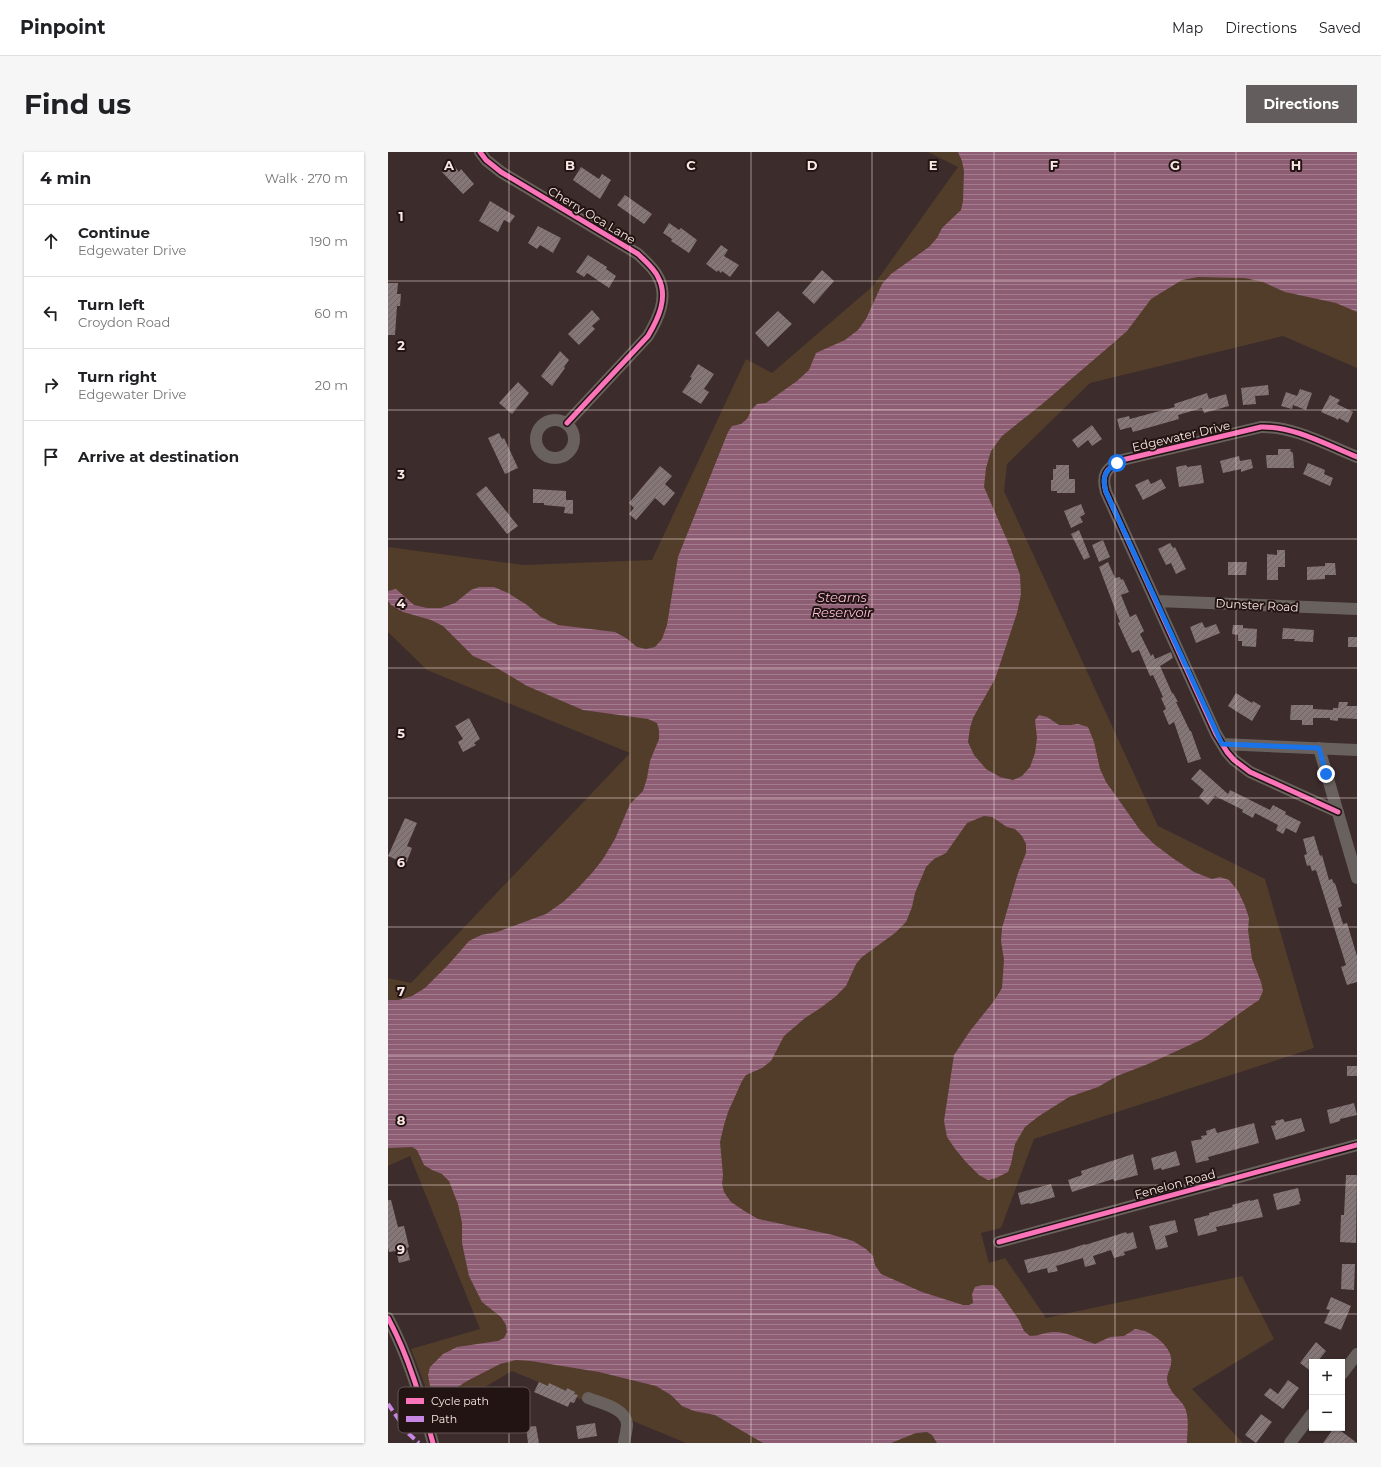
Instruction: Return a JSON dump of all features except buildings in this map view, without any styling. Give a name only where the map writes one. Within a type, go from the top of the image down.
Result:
[{"type":"street","name":"Cherry Oca Lane","points":[[480,152],[486,160],[501,172],[638,254],[650,265],[658,277],[662,291],[662,305],[657,321],[648,336],[567,423]]},
{"type":"street","name":"Edgewater Drive","points":[[1338,812],[1250,772],[1234,760],[1222,744],[1106,492],[1104,478],[1106,471],[1110,467],[1122,460],[1261,427],[1279,427],[1295,432],[1357,457]]},
{"type":"street","name":"Dunster Road","points":[[1157,601],[1357,609]]},
{"type":"street","points":[[1222,744],[1357,750]]},
{"type":"street","points":[[1319,748],[1357,878]]},
{"type":"street","name":"Fenelon Road","points":[[999,1242],[1357,1146]]},
{"type":"street","points":[[388,1318],[401,1344],[416,1387]]},
{"type":"street","points":[[1345,1370],[1357,1354]]},
{"type":"street","points":[[588,1398],[618,1410],[626,1418],[627,1425],[624,1443]]},
{"type":"street","points":[[1290,1443],[1309,1418]]},
{"type":"street","points":[[430,1433],[433,1443]]},
{"type":"shaded area","name":"Stearns Reservoir","points":[[928,152],[1357,152],[1357,368],[1283,336],[1090,383],[1007,464],[1004,491],[1158,826],[1265,879],[1314,1048],[1034,1139],[1001,1228],[981,1233],[989,1263],[1005,1258],[1046,1318],[1242,1276],[1274,1339],[1192,1389],[1243,1443],[686,1443],[512,1371],[485,1387],[425,1387],[411,1349],[480,1329],[410,1156],[388,1166],[388,978],[411,983],[630,753],[427,670],[388,632],[388,547],[523,565],[652,560],[746,359],[772,373],[873,286],[958,167]]},
{"type":"water","name":"Stearns Reservoir","points":[[958,152],[1357,152],[1357,312],[1336,303],[1285,292],[1263,282],[1245,278],[1198,277],[1182,280],[1151,299],[1127,331],[1041,405],[1002,436],[991,451],[986,468],[984,487],[1010,547],[1020,575],[1021,594],[1017,613],[995,679],[973,718],[970,728],[968,742],[974,755],[986,769],[1000,777],[1013,780],[1022,776],[1030,767],[1035,753],[1037,738],[1035,720],[1039,715],[1047,717],[1059,725],[1078,724],[1088,727],[1094,742],[1100,769],[1106,782],[1140,830],[1154,844],[1194,872],[1212,879],[1220,877],[1229,880],[1238,891],[1249,918],[1248,930],[1252,959],[1263,991],[1259,1000],[1203,1039],[1148,1064],[1117,1076],[1098,1087],[1069,1097],[1039,1116],[1025,1127],[1015,1144],[1008,1172],[988,1180],[979,1175],[966,1162],[947,1137],[944,1121],[954,1055],[1002,988],[1004,960],[1001,941],[1002,928],[1018,873],[1026,853],[1026,844],[1022,836],[1015,829],[1007,827],[992,817],[984,816],[967,823],[946,853],[934,859],[926,867],[915,893],[912,907],[906,922],[895,933],[862,957],[856,964],[846,986],[835,997],[805,1018],[784,1036],[771,1061],[762,1068],[746,1075],[728,1112],[720,1142],[723,1175],[722,1184],[724,1192],[731,1202],[758,1219],[833,1235],[853,1241],[866,1249],[873,1256],[875,1265],[881,1274],[922,1292],[963,1305],[969,1305],[973,1303],[972,1294],[975,1287],[982,1285],[993,1285],[999,1291],[1019,1320],[1024,1331],[1030,1336],[1059,1332],[1095,1344],[1110,1337],[1124,1336],[1135,1329],[1151,1334],[1168,1349],[1170,1354],[1171,1364],[1167,1381],[1170,1388],[1186,1410],[1188,1419],[1187,1443],[937,1443],[932,1435],[927,1432],[916,1433],[891,1443],[763,1443],[715,1415],[694,1411],[682,1406],[671,1395],[656,1386],[599,1372],[531,1361],[516,1360],[500,1364],[458,1387],[431,1387],[428,1375],[430,1367],[443,1354],[457,1347],[498,1341],[504,1338],[507,1332],[506,1325],[501,1317],[482,1302],[469,1276],[462,1243],[462,1223],[458,1204],[449,1181],[442,1174],[424,1165],[417,1150],[412,1147],[388,1148],[388,1000],[399,1000],[412,996],[425,988],[469,941],[481,935],[497,932],[546,914],[563,902],[577,889],[603,859],[615,839],[630,804],[643,791],[650,761],[659,739],[659,730],[657,723],[648,719],[583,710],[527,686],[487,662],[473,656],[443,626],[431,620],[403,612],[391,605],[388,601],[388,591],[396,589],[414,605],[427,608],[441,608],[455,603],[471,590],[479,587],[494,587],[508,593],[527,605],[541,617],[558,625],[615,632],[626,638],[637,647],[646,649],[655,647],[662,639],[667,625],[678,557],[728,432],[732,426],[741,424],[747,419],[752,409],[757,404],[766,403],[797,381],[809,370],[816,353],[845,340],[858,330],[866,319],[882,284],[891,274],[929,247],[937,238],[942,228],[961,210],[963,201],[964,171]]},
{"type":"marked path","points":[[388,1404],[398,1418]]},
{"type":"marked path","points":[[408,1433],[419,1443]]},
{"type":"cycle path","points":[[480,152],[486,160],[501,172],[638,254],[654,271],[661,285],[661,308],[648,336],[567,423]]},
{"type":"cycle path","points":[[1338,812],[1250,772],[1234,760],[1227,752],[1216,734],[1106,492],[1104,481],[1106,473],[1109,469],[1122,460],[1261,427],[1298,433],[1357,457]]},
{"type":"cycle path","points":[[999,1242],[1357,1145]]},
{"type":"cycle path","points":[[388,1318],[402,1348],[416,1387]]},
{"type":"cycle path","points":[[430,1433],[433,1443]]},
{"type":"route","points":[[1117,463],[1106,471],[1104,478],[1106,492],[1157,601],[1216,734],[1222,744],[1319,748],[1326,774]]}]
